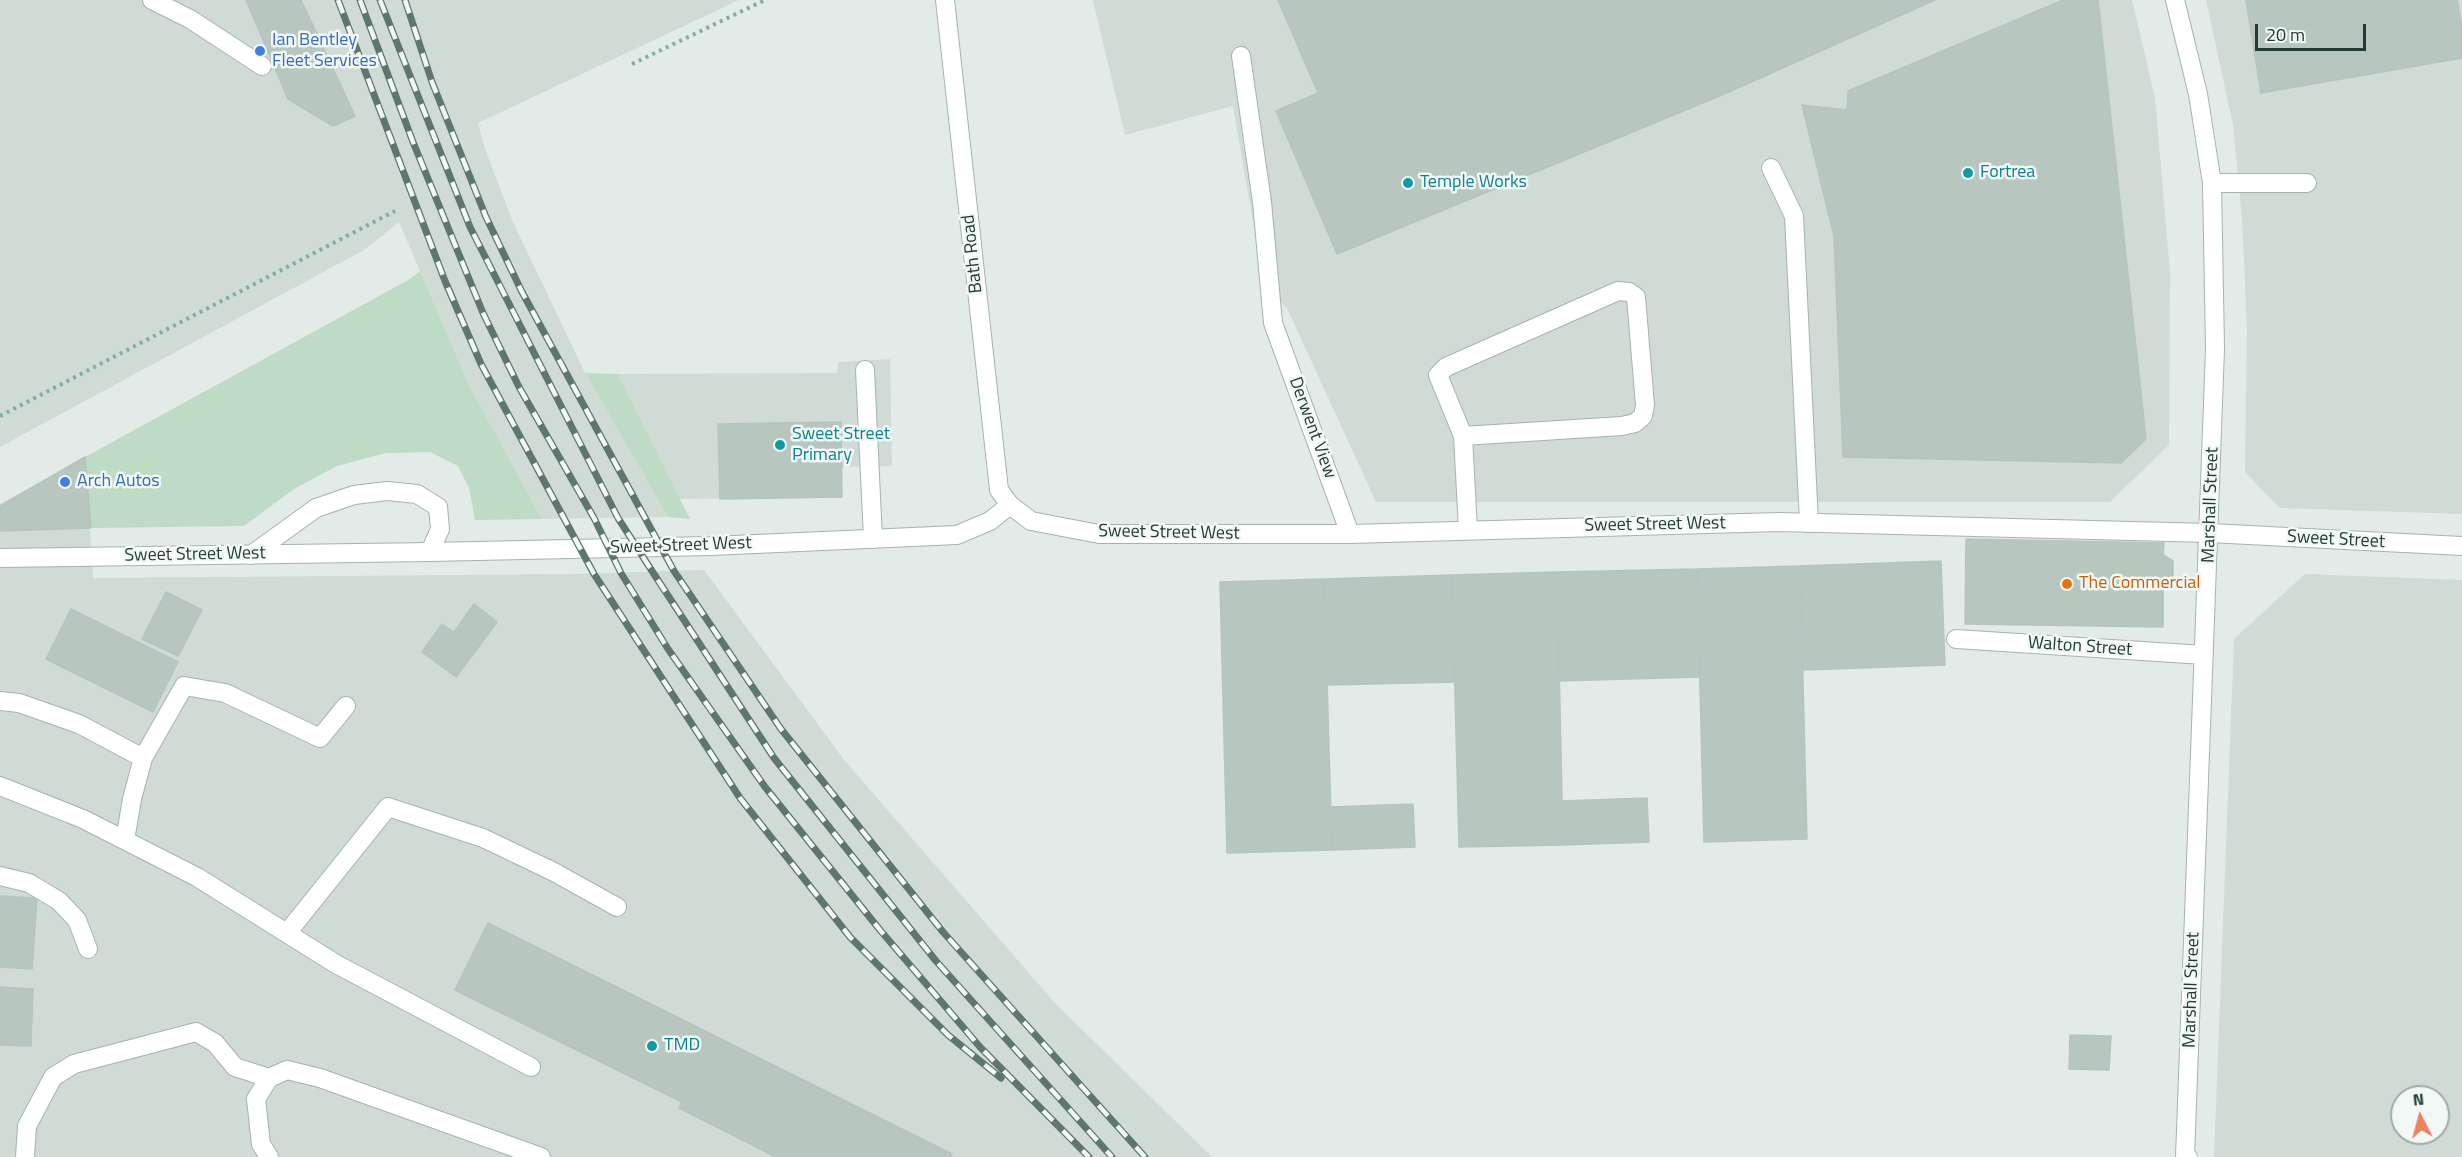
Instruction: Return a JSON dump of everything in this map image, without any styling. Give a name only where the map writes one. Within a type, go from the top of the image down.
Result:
[{"type":"street","points":[[152,0],[189,19],[262,66]]},
{"type":"street","name":"Bath Road","points":[[945,0],[999,490],[1010,505]]},
{"type":"street","name":"Marshall Street","points":[[2175,0],[2198,94],[2211,183],[2215,349],[2186,1157]]},
{"type":"street","name":"Derwent View","points":[[1240,56],[1262,202],[1273,323],[1350,534]]},
{"type":"street","points":[[1771,168],[1794,216],[1809,523]]},
{"type":"street","points":[[2211,183],[2307,183]]},
{"type":"street","points":[[1463,436],[1622,426],[1635,423],[1643,416],[1645,405],[1636,297],[1629,292],[1618,291],[1446,367],[1438,375],[1463,436],[1468,530]]},
{"type":"street","points":[[866,370],[873,539]]},
{"type":"street","points":[[251,555],[316,508],[354,495],[387,491],[417,494],[438,507],[440,529],[430,552]]},
{"type":"street","name":"Sweet Street West","points":[[0,558],[711,546],[957,536],[990,521],[1010,505],[1031,522],[1099,534],[1350,534],[1809,523],[2210,533]]},
{"type":"street","name":"Sweet Street","points":[[2210,533],[2462,546]]},
{"type":"street","name":"Walton Street","points":[[1956,639],[2204,655]]},
{"type":"street","points":[[125,840],[132,799],[143,758],[184,686],[225,693],[320,738],[346,706]]},
{"type":"street","points":[[0,701],[19,703],[79,724],[143,758]]},
{"type":"street","points":[[0,786],[83,819],[196,877],[336,964],[531,1067]]},
{"type":"street","points":[[287,933],[388,807],[483,838],[616,907]]},
{"type":"street","points":[[0,876],[29,883],[59,901],[77,920],[87,949]]},
{"type":"street","points":[[26,1157],[27,1126],[53,1077],[74,1064],[195,1032],[215,1043],[234,1067],[269,1078]]},
{"type":"street","points":[[268,1157],[261,1144],[256,1099],[269,1078],[287,1070],[320,1078],[542,1157]]},
{"type":"path","points":[[632,64],[765,0]]},
{"type":"path","points":[[0,416],[395,211]]},
{"type":"shaded area","points":[[0,0],[739,0],[478,123],[484,146],[512,220],[585,373],[668,517],[542,519],[468,383],[399,222],[364,250],[0,447]]},
{"type":"shaded area","points":[[1093,0],[2132,0],[2155,98],[2170,272],[2169,445],[2110,502],[1376,502],[1287,308],[1264,286],[1233,106],[1125,135]]},
{"type":"shaded area","points":[[2206,0],[2462,0],[2462,514],[2280,508],[2245,472],[2247,330],[2242,219],[2233,125]]},
{"type":"shaded area","points":[[890,359],[892,466],[842,467],[842,497],[680,499],[618,374],[837,373],[838,362]]},
{"type":"shaded area","points":[[85,457],[93,578],[577,574],[704,570],[845,761],[1054,1002],[1212,1157],[0,1157],[0,504]]},
{"type":"shaded area","points":[[2305,574],[2462,580],[2462,1157],[2214,1157],[2234,639]]},
{"type":"green space","points":[[420,271],[468,383],[542,519],[475,520],[469,488],[458,466],[430,452],[386,453],[337,466],[294,489],[244,526],[91,528],[85,457],[410,279]]},
{"type":"green space","points":[[585,373],[618,374],[690,519],[668,517]]},
{"type":"building","points":[[246,0],[301,0],[355,116],[333,126],[288,99]]},
{"type":"building","name":"Temple Works","points":[[1278,0],[1935,0],[1722,95],[1337,254],[1276,111],[1318,93]]},
{"type":"building","name":"Fortrea","points":[[2063,0],[2098,0],[2146,439],[2121,463],[1843,457],[1834,236],[1802,105],[1847,110],[1848,91]]},
{"type":"building","points":[[2246,0],[2457,0],[2462,27],[2462,58],[2261,93]]},
{"type":"building","name":"Sweet Street Primary","points":[[841,422],[842,497],[720,499],[718,424]]},
{"type":"building","name":"Arch Autos","points":[[85,457],[91,528],[0,531],[0,506]]},
{"type":"building","name":"The Commercial","points":[[1966,539],[2164,543],[2163,555],[2173,561],[2173,580],[2163,587],[2163,627],[1965,624]]},
{"type":"building","points":[[1941,561],[1945,665],[1803,670],[1800,566]]},
{"type":"building","points":[[1800,566],[1807,839],[1704,842],[1697,569]]},
{"type":"building","points":[[1697,569],[1699,677],[1559,681],[1557,572]]},
{"type":"building","points":[[1557,572],[1563,845],[1459,847],[1452,575]]},
{"type":"building","points":[[1452,575],[1455,682],[1327,685],[1324,579]]},
{"type":"building","points":[[1324,579],[1332,850],[1227,853],[1220,582]]},
{"type":"building","points":[[166,592],[202,610],[178,656],[142,639]]},
{"type":"building","points":[[474,604],[497,622],[456,677],[422,652],[442,624],[454,632]]},
{"type":"building","points":[[71,609],[178,662],[153,712],[46,659]]},
{"type":"building","points":[[1647,798],[1649,842],[1563,845],[1562,801]]},
{"type":"building","points":[[1413,804],[1415,847],[1332,850],[1331,807]]},
{"type":"building","points":[[0,896],[37,898],[32,969],[0,967]]},
{"type":"building","name":"TMD","points":[[488,923],[952,1154],[950,1157],[776,1157],[679,1108],[682,1102],[455,990]]},
{"type":"building","points":[[0,987],[33,989],[31,1046],[0,1045]]},
{"type":"building","points":[[2070,1035],[2111,1036],[2109,1070],[2069,1069]]},
{"type":"railway","points":[[338,0],[445,281],[481,364],[594,574],[740,798],[850,937],[948,1035],[1001,1078]]},
{"type":"railway","points":[[360,0],[413,142],[483,313],[519,387],[594,518],[621,573],[668,649],[765,787],[880,930],[980,1047],[1089,1157]]},
{"type":"railway","points":[[380,0],[470,227],[618,518],[774,758],[936,961],[1112,1157]]},
{"type":"railway","points":[[405,0],[432,82],[486,217],[522,292],[674,571],[781,729],[943,932],[1145,1157]]},
{"type":"place","name":"Ian Bentley Fleet Services","points":[[260,51]]},
{"type":"place","name":"Fortrea","points":[[1968,173]]},
{"type":"place","name":"Temple Works","points":[[1408,183]]},
{"type":"place","name":"Sweet Street Primary","points":[[780,445]]},
{"type":"place","name":"Arch Autos","points":[[65,482]]},
{"type":"place","name":"The Commercial","points":[[2067,584]]},
{"type":"place","name":"TMD","points":[[652,1046]]}]
